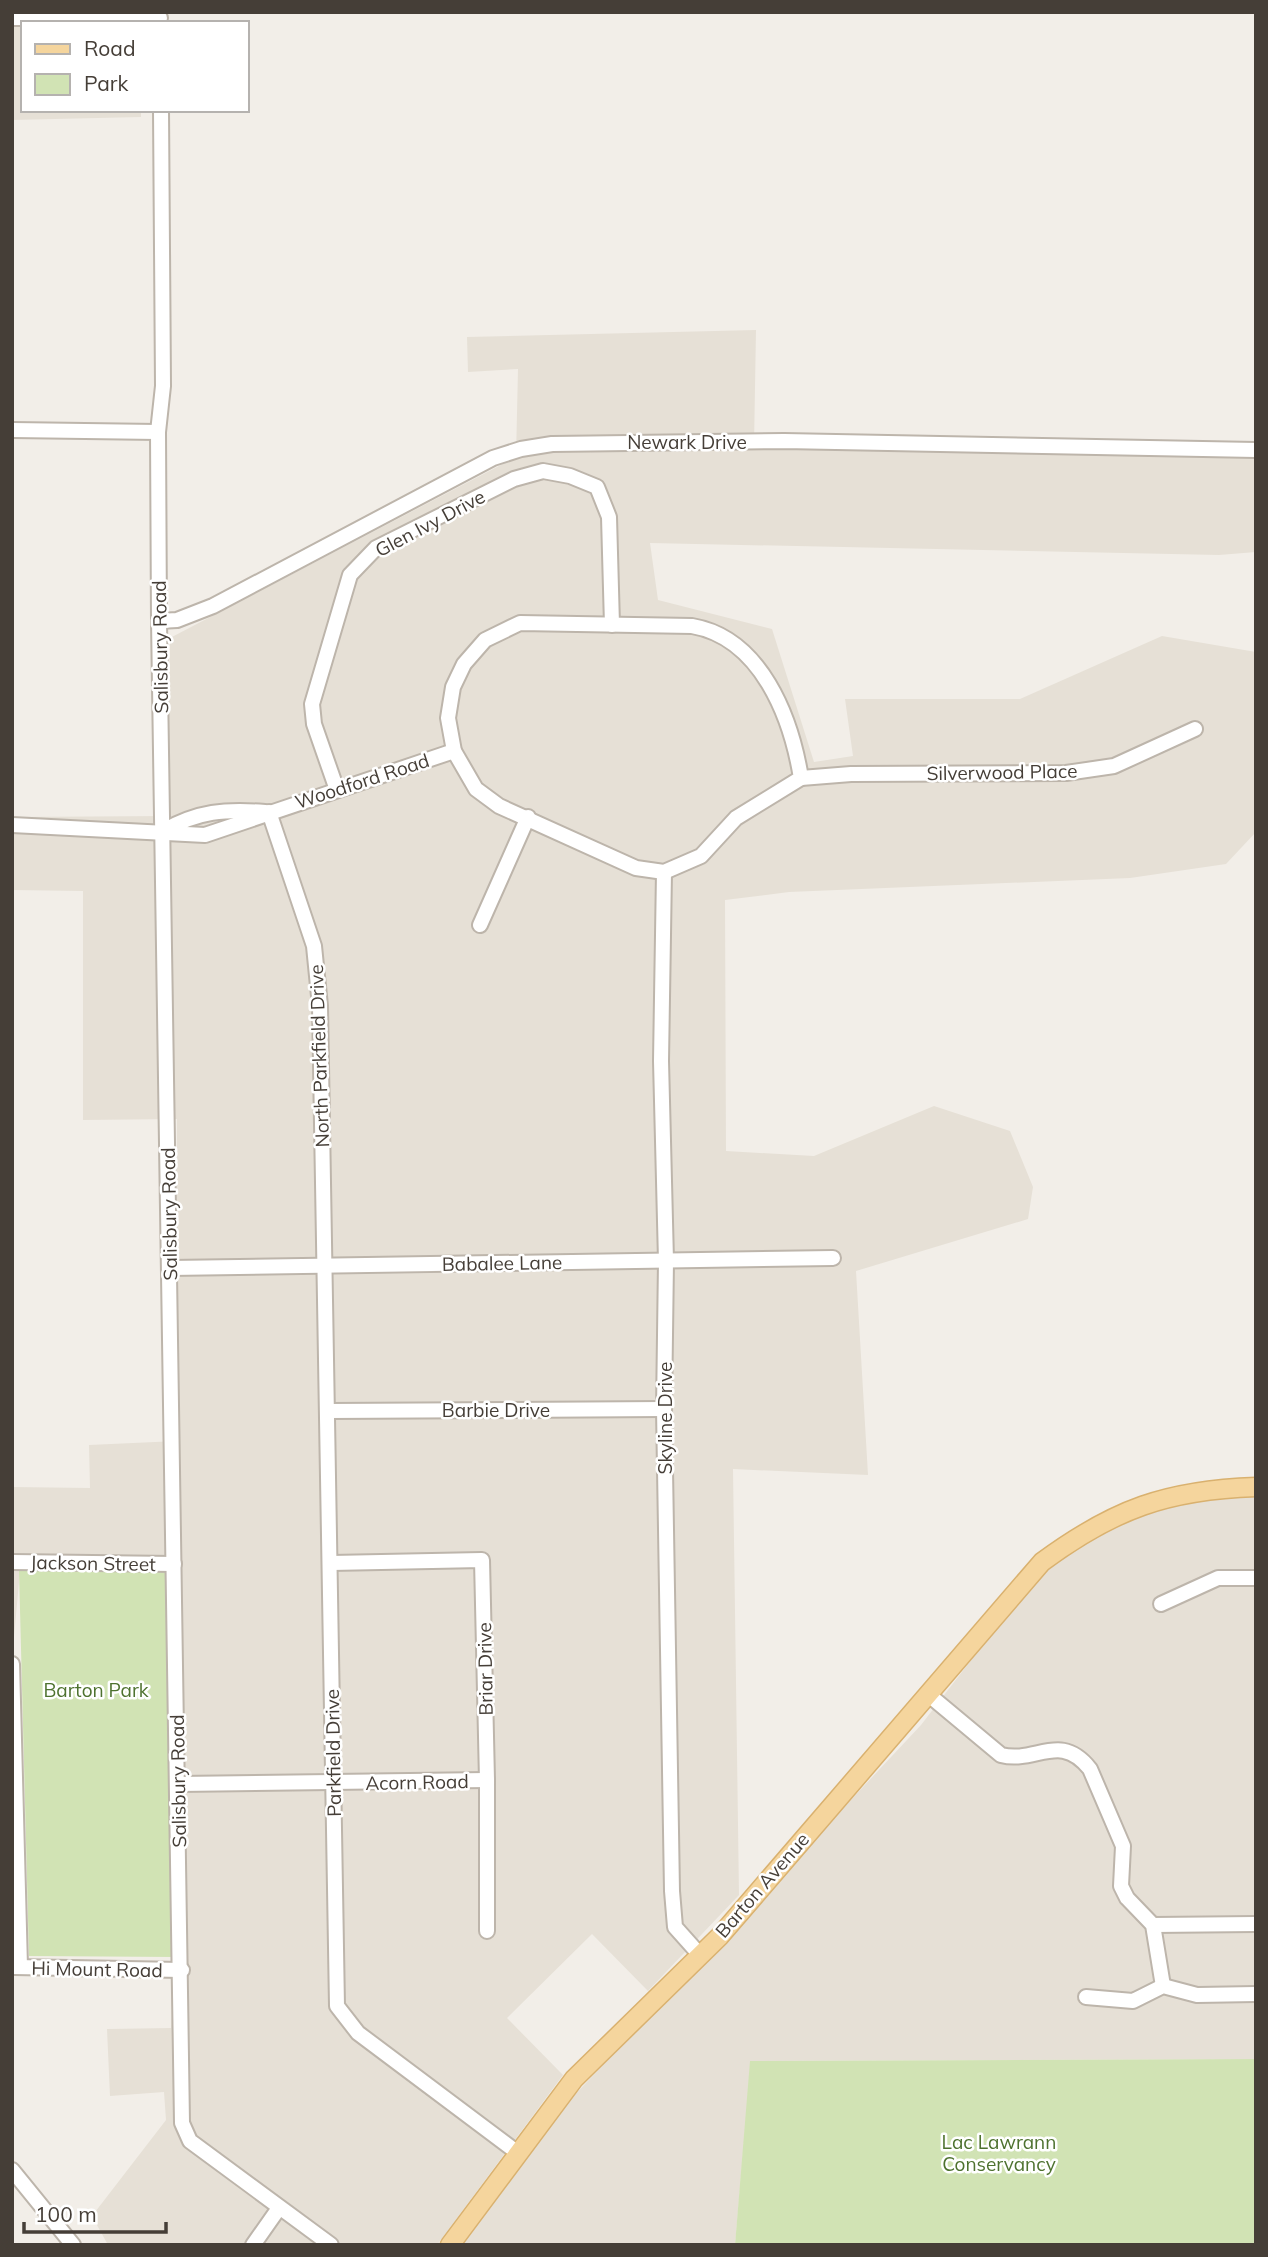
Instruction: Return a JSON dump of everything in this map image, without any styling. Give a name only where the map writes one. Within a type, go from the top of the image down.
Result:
[{"type":"main road","name":"Barton Avenue","points":[[450,2245],[580,2072],[701,1955],[1042,1562],[1082,1533],[1132,1508],[1182,1493],[1256,1487]]},
{"type":"street","points":[[12,18],[160,18]]},
{"type":"street","name":"Salisbury Road","points":[[161,112],[163,386],[158,432],[159,621],[182,2123],[190,2141],[331,2245]]},
{"type":"street","points":[[12,430],[158,432]]},
{"type":"street","name":"Newark Drive","points":[[159,621],[177,620],[213,606],[493,458],[542,445],[784,441],[1256,450]]},
{"type":"street","name":"Glen Ivy Drive","points":[[337,790],[314,724],[312,704],[350,575],[376,548],[514,479],[543,471],[570,476],[597,487],[609,517],[612,625]]},
{"type":"street","points":[[520,623],[612,625],[704,628],[743,649],[768,680],[799,762],[801,778],[736,818],[701,856],[664,872],[636,868],[499,806],[476,789],[454,751],[448,719],[453,687],[464,664],[485,640],[520,623]]},
{"type":"street","name":"Silverwood Place","points":[[801,778],[851,774],[1066,773],[1114,766],[1195,729]]},
{"type":"street","name":"Woodford Road","points":[[12,825],[205,835],[454,751]]},
{"type":"street","name":"Woodford Road","points":[[163,831],[190,816],[242,811],[270,812]]},
{"type":"street","name":"North Parkfield Drive","points":[[270,812],[314,946],[320,1006],[325,1265]]},
{"type":"street","points":[[480,925],[528,817]]},
{"type":"street","name":"Skyline Drive","points":[[664,872],[664,1409],[673,1903],[675,1927],[701,1955]]},
{"type":"street","name":"Babalee Lane","points":[[170,1268],[834,1258]]},
{"type":"street","name":"Parkfield Drive","points":[[325,1265],[337,2006],[358,2033],[518,2153]]},
{"type":"street","name":"Barbie Drive","points":[[328,1411],[664,1409]]},
{"type":"street","name":"Briar Drive","points":[[331,1563],[482,1560],[487,1931]]},
{"type":"street","name":"Jackson Street","points":[[12,1562],[173,1564]]},
{"type":"street","points":[[1161,1604],[1219,1578],[1256,1578]]},
{"type":"street","points":[[12,1664],[16,1967]]},
{"type":"street","points":[[929,1695],[1001,1755],[1014,1758],[1063,1749],[1082,1759],[1090,1769],[1123,1846],[1121,1886],[1127,1898],[1153,1925],[1163,1986]]},
{"type":"street","name":"Acorn Road","points":[[178,1784],[487,1780]]},
{"type":"street","points":[[1153,1925],[1256,1924]]},
{"type":"street","name":"Hi Mount Road","points":[[16,1967],[181,1970]]},
{"type":"street","points":[[1086,1997],[1133,2001],[1163,1986],[1197,1995],[1256,1994]]},
{"type":"street","points":[[12,2170],[73,2245]]},
{"type":"street","points":[[253,2245],[279,2208]]},
{"type":"shaded area","points":[[12,12],[21,21],[21,112],[141,112],[141,117],[12,120]]},
{"type":"shaded area","points":[[756,330],[754,445],[1256,457],[1256,552],[1219,555],[650,543],[658,600],[772,629],[814,762],[853,756],[845,699],[1020,699],[1162,636],[1256,652],[1256,832],[1226,864],[1130,878],[789,892],[725,900],[726,1151],[814,1156],[934,1106],[1010,1131],[1033,1187],[1028,1219],[856,1271],[868,1475],[733,1469],[739,1895],[648,1991],[592,1934],[507,2018],[563,2075],[437,2245],[108,2245],[92,2216],[166,2120],[164,2092],[110,2096],[107,2029],[171,2028],[175,1957],[20,1571],[12,1659],[12,1487],[90,1488],[89,1445],[177,1441],[177,1119],[83,1120],[83,891],[12,890],[12,817],[167,816],[170,638],[516,457],[518,369],[468,372],[467,337]]},
{"type":"shaded area","points":[[1256,1492],[1256,2059],[751,2061],[735,2245],[460,2245],[570,2100],[921,1725],[1032,1581],[1073,1545],[1151,1506]]},
{"type":"green space","name":"Barton Park","points":[[19,1571],[167,1571],[175,1957],[29,1956]]},
{"type":"green space","name":"Lac Lawrann Conservancy","points":[[1256,2059],[1256,2245],[735,2245],[750,2061]]}]
